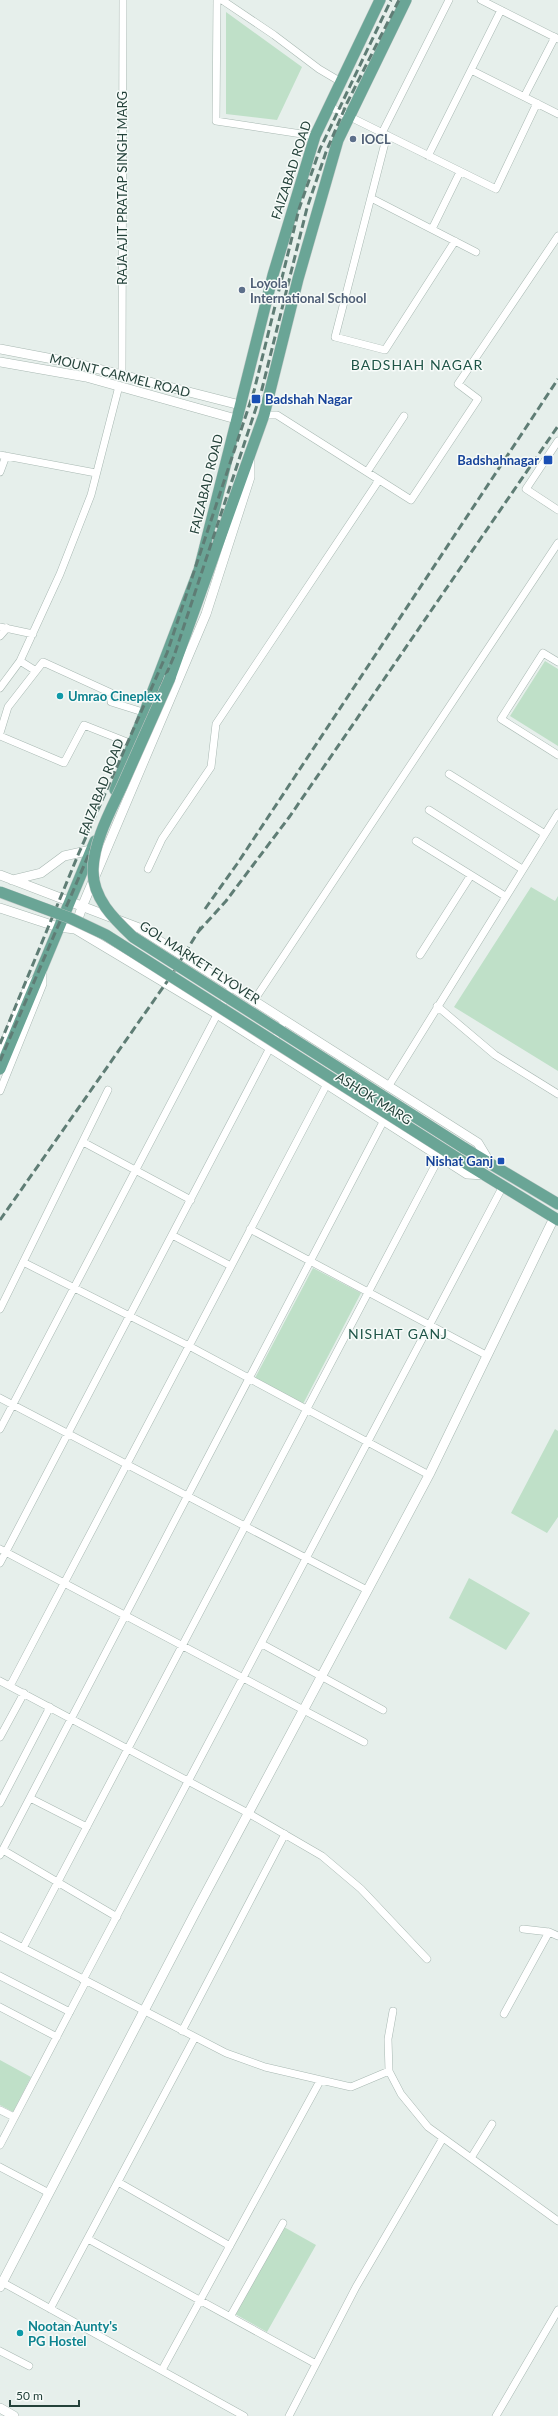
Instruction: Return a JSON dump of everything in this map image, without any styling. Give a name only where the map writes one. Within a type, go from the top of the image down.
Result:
[{"type":"main road","points":[[250,456],[264,415],[298,279],[338,140],[406,0]]},
{"type":"main road","name":"FAIZABAD ROAD","points":[[0,1070],[43,969],[58,927],[91,850],[132,744],[146,714],[200,570],[227,464],[236,419],[273,275],[316,136],[328,106],[341,82],[378,1]]},
{"type":"main road","name":"GOL MARKET FLYOVER","points":[[250,456],[170,678],[105,823],[96,851],[92,870],[98,895],[107,911],[133,937],[491,1164]]},
{"type":"main road","name":"GOL MARKET FLYOVER","points":[[0,892],[70,918],[106,935],[486,1175]]},
{"type":"main road","name":"ASHOK MARG","points":[[491,1164],[558,1204]]},
{"type":"main road","name":"ASHOK MARG","points":[[486,1175],[556,1219]]},
{"type":"street","name":"RAJA AJIT PRATAP SINGH MARG","points":[[122,376],[123,0]]},
{"type":"street","points":[[217,0],[216,121],[316,136]]},
{"type":"street","points":[[222,0],[274,35],[319,69],[341,82]]},
{"type":"street","points":[[449,0],[384,134],[371,198],[335,337],[385,350],[455,241]]},
{"type":"street","points":[[481,0],[556,38],[524,97]]},
{"type":"street","points":[[428,156],[501,10]]},
{"type":"street","points":[[471,70],[558,114]]},
{"type":"street","points":[[328,106],[496,189],[536,103]]},
{"type":"street","points":[[432,229],[460,172]]},
{"type":"street","points":[[371,198],[476,252]]},
{"type":"street","points":[[264,415],[277,415],[411,500],[478,399],[458,384],[558,236]]},
{"type":"street","name":"MOUNT CARMEL ROAD","points":[[0,349],[79,364],[240,405]]},
{"type":"street","points":[[0,362],[86,377],[236,419]]},
{"type":"street","points":[[0,688],[20,661],[60,574],[91,495],[119,386]]},
{"type":"street","points":[[366,472],[404,416]]},
{"type":"street","points":[[558,441],[526,489],[558,510]]},
{"type":"street","points":[[0,472],[3,456],[96,473]]},
{"type":"street","points":[[0,908],[58,927],[75,929],[82,907],[162,723],[206,614],[250,477],[250,456]]},
{"type":"street","points":[[148,869],[162,839],[211,767],[216,724],[379,480]]},
{"type":"street","points":[[253,1002],[558,543]]},
{"type":"street","points":[[0,636],[4,627],[33,634]]},
{"type":"street","points":[[558,662],[543,653],[501,719],[558,755]]},
{"type":"street","points":[[20,661],[36,671]]},
{"type":"street","points":[[132,744],[84,725],[64,763],[0,734],[8,708],[43,662],[111,692],[111,702],[146,714]]},
{"type":"street","points":[[449,774],[545,834]]},
{"type":"street","points":[[429,810],[522,869]]},
{"type":"street","points":[[388,1087],[505,896],[558,813]]},
{"type":"street","points":[[416,841],[505,896]]},
{"type":"street","points":[[12,880],[41,873],[64,856],[91,850]]},
{"type":"street","name":"ASHOK MARG","points":[[0,874],[12,880],[138,928],[478,1143],[491,1164]]},
{"type":"street","points":[[420,955],[471,875]]},
{"type":"street","name":"ASHOK MARG","points":[[75,929],[217,1014],[467,1174],[486,1175]]},
{"type":"street","points":[[146,972],[161,943]]},
{"type":"street","points":[[178,990],[195,964]]},
{"type":"street","points":[[0,1051],[28,985],[43,969]]},
{"type":"street","points":[[0,1091],[43,984],[43,969]]},
{"type":"street","points":[[0,1429],[231,988]]},
{"type":"street","points":[[437,1006],[495,1055],[558,1094]]},
{"type":"street","points":[[0,1563],[3,1551],[68,1433],[269,1047],[284,1021]]},
{"type":"street","points":[[10,1686],[327,1084]]},
{"type":"street","points":[[0,1309],[108,1090]]},
{"type":"street","points":[[117,1917],[58,1883],[1,1853],[384,1120]]},
{"type":"street","points":[[83,1142],[190,1200]]},
{"type":"street","points":[[23,1948],[440,1156]]},
{"type":"street","points":[[0,2145],[70,2012],[117,1917],[190,1782],[503,1186]]},
{"type":"street","points":[[244,2416],[50,2309],[1,2284],[248,1813],[429,1475],[486,1355],[556,1219]]},
{"type":"street","points":[[250,1230],[486,1355]]},
{"type":"street","points":[[172,1235],[231,1266]]},
{"type":"street","points":[[23,1262],[189,1346],[429,1475]]},
{"type":"street","points":[[0,1398],[367,1590]]},
{"type":"street","points":[[3,1551],[304,1708],[364,1742]]},
{"type":"street","points":[[262,1644],[383,1710]]},
{"type":"street","points":[[0,1681],[50,1706],[248,1813],[322,1856],[361,1889],[427,1959]]},
{"type":"street","points":[[0,1737],[24,1693]]},
{"type":"street","points":[[0,1802],[50,1706]]},
{"type":"street","points":[[30,1798],[87,1827]]},
{"type":"street","points":[[182,2031],[285,1834]]},
{"type":"street","points":[[523,1929],[549,1932],[558,1936]]},
{"type":"street","points":[[504,2014],[549,1932]]},
{"type":"street","points":[[0,1936],[195,2038],[226,2053],[265,2068],[351,2088],[389,2071]]},
{"type":"street","points":[[0,1976],[70,2012]]},
{"type":"street","points":[[0,2007],[57,2037]]},
{"type":"street","points":[[393,2011],[388,2039],[389,2071],[401,2094],[428,2127],[558,2221]]},
{"type":"street","points":[[50,2309],[195,2038]]},
{"type":"street","points":[[162,2370],[320,2081]]},
{"type":"street","points":[[0,2110],[14,2117]]},
{"type":"street","points":[[471,2158],[492,2124]]},
{"type":"street","points":[[289,2416],[356,2287],[443,2138]]},
{"type":"street","points":[[0,2168],[49,2193]]},
{"type":"street","points":[[118,2182],[230,2246]]},
{"type":"street","points":[[230,2317],[283,2223]]},
{"type":"street","points":[[88,2239],[316,2364]]},
{"type":"street","points":[[496,2416],[558,2310]]},
{"type":"street","points":[[0,2351],[29,2366]]},
{"type":"street","points":[[0,2408],[14,2416]]},
{"type":"green space","points":[[226,12],[302,67],[277,120],[226,114]]},
{"type":"green space","points":[[545,661],[558,669],[558,746],[510,716]]},
{"type":"green space","points":[[531,887],[555,901],[558,896],[558,1071],[454,1007]]},
{"type":"green space","points":[[313,1268],[361,1293],[303,1404],[255,1378]]},
{"type":"green space","points":[[555,1429],[558,1431],[558,1517],[547,1533],[511,1513]]},
{"type":"green space","points":[[469,1578],[530,1613],[506,1650],[449,1618]]},
{"type":"green space","points":[[0,2060],[31,2077],[13,2112],[0,2105]]},
{"type":"green space","points":[[284,2227],[316,2245],[267,2332],[235,2314]]},
{"type":"railway","points":[[0,1044],[78,855],[167,653],[254,391],[299,209],[320,149],[391,0]]},
{"type":"railway","points":[[0,1061],[174,656],[261,393],[307,208],[326,152],[347,103],[399,0]]},
{"type":"railway","points":[[205,909],[237,864],[558,379]]},
{"type":"railway","points":[[198,932],[226,901],[290,816],[558,426]]},
{"type":"railway","points":[[0,1220],[171,976],[201,927]]},
{"type":"place","name":"IOCL","points":[[353,139]]},
{"type":"place","name":"Loyola International School","points":[[242,290]]},
{"type":"place","name":"Badshah Nagar","points":[[256,399]]},
{"type":"place","name":"Badshahnagar","points":[[548,460]]},
{"type":"place","name":"Umrao Cineplex","points":[[60,696]]},
{"type":"place","name":"Nishat Ganj","points":[[501,1161]]},
{"type":"place","name":"Nootan Aunty's PG Hostel","points":[[20,2333]]},
{"type":"district","name":"BADSHAH NAGAR","points":[[417,364]]},
{"type":"district","name":"NISHAT GANJ","points":[[398,1333]]}]
